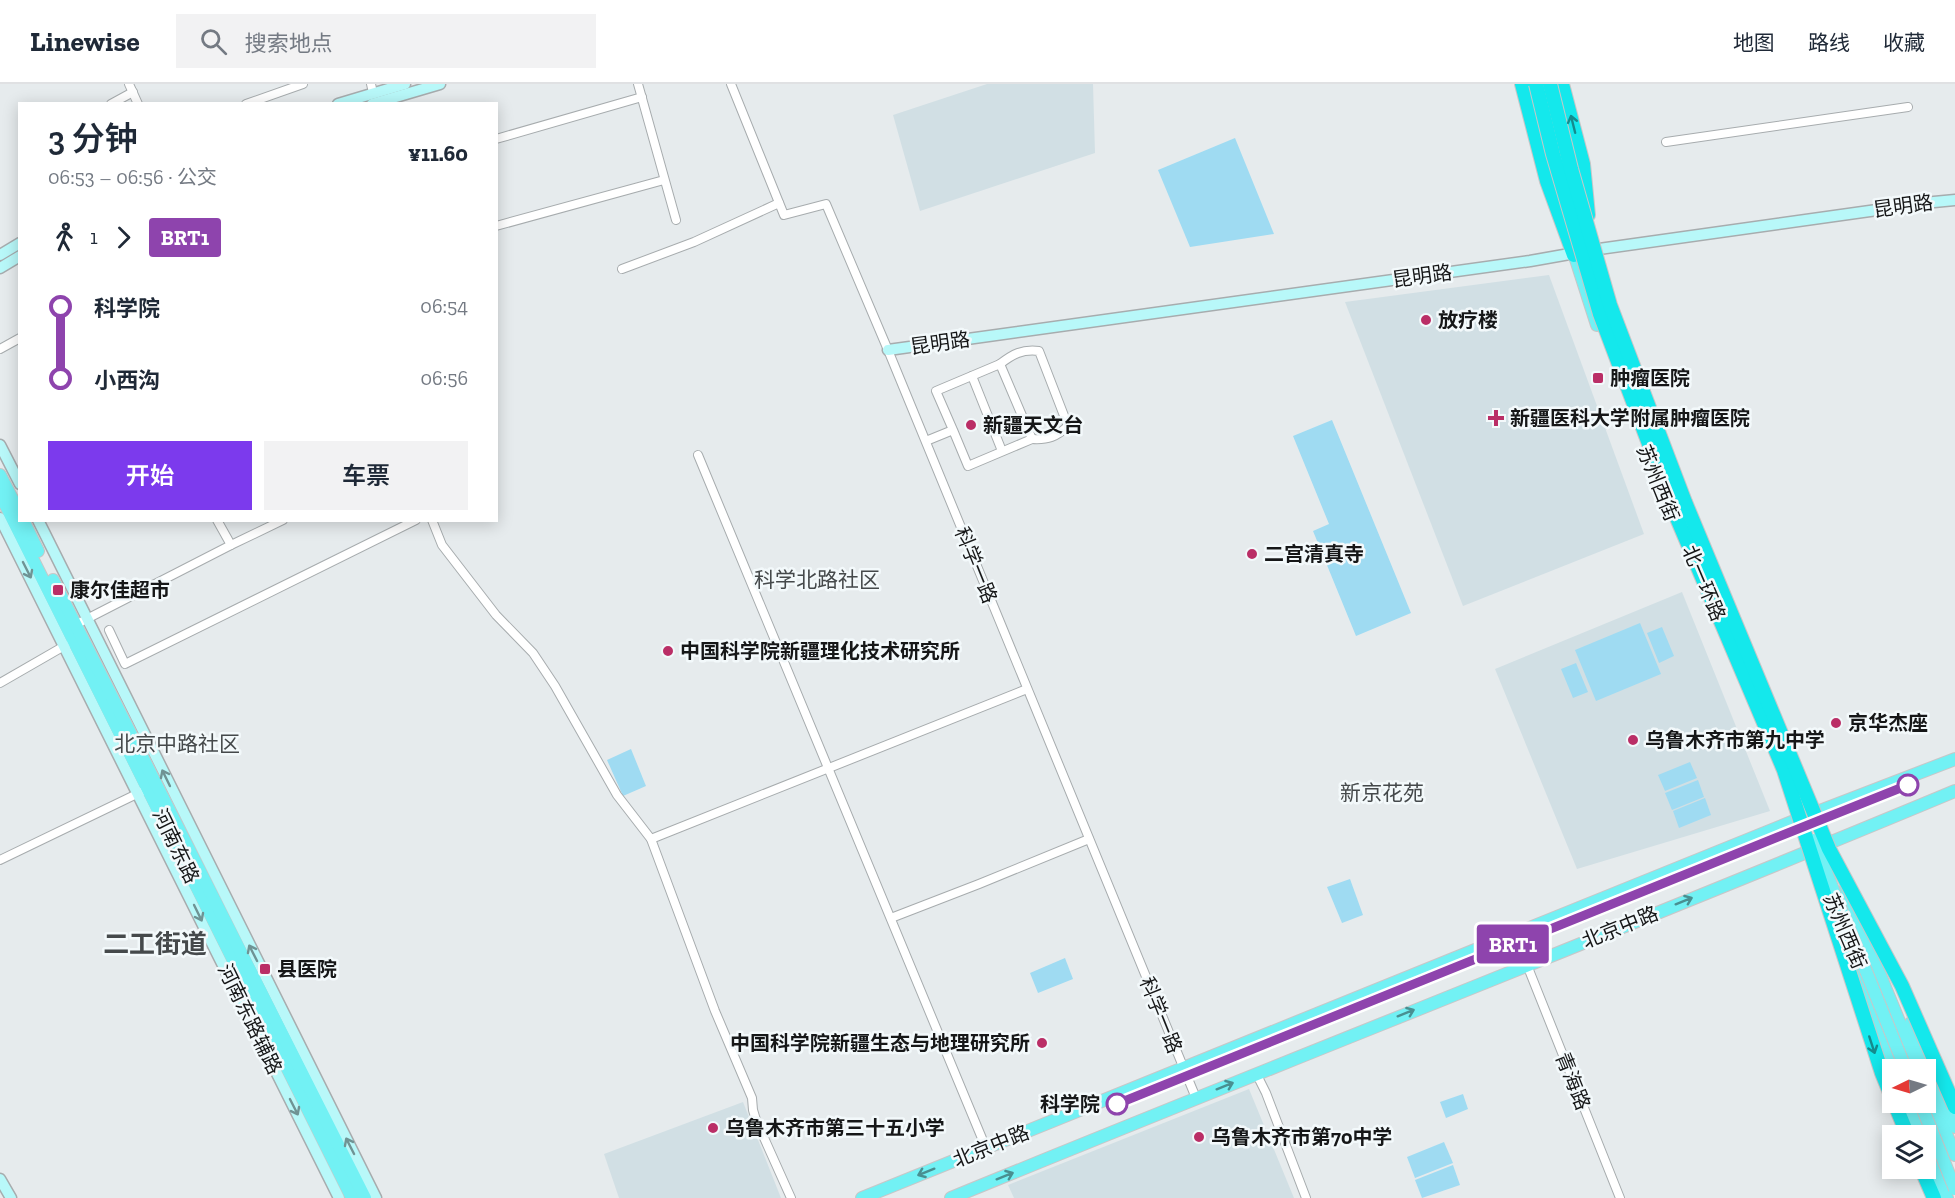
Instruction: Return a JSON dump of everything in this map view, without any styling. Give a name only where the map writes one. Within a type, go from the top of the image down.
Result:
[{"type":"highway","points":[[1522,84],[1547,181],[1574,255]]},
{"type":"highway","name":"北一环路","points":[[1536,84],[1552,154],[1600,314],[1677,518],[1784,770]]},
{"type":"highway","name":"北一环路","points":[[1550,84],[1571,169],[1610,305],[1643,396],[1684,502],[1830,846]]},
{"type":"highway","points":[[1562,84],[1583,165],[1592,250]]},
{"type":"highway","points":[[1784,770],[1882,1072]]},
{"type":"highway","points":[[1830,846],[1902,986],[1955,1107]]},
{"type":"highway","points":[[1926,1179],[1934,1198]]},
{"type":"main road","name":"苏州西街","points":[[1527,84],[1551,179],[1589,303],[1656,479],[1811,850]]},
{"type":"main road","name":"苏州西街","points":[[1546,84],[1558,135],[1592,250],[1610,301],[1797,758],[1830,846]]},
{"type":"main road","points":[[0,475],[18,510]]},
{"type":"main road","name":"河南东路","points":[[0,494],[68,644],[148,789],[364,1198]]},
{"type":"main road","name":"河南东路","points":[[24,522],[81,622],[148,789],[352,1198]]},
{"type":"main road","name":"北京中路","points":[[862,1198],[1799,819],[1955,759]]},
{"type":"main road","name":"北一环路","points":[[1784,770],[1901,1059]]},
{"type":"main road","name":"北京中路","points":[[951,1198],[1811,850],[1830,846],[1955,790]]},
{"type":"main road","name":"北一环路","points":[[1830,846],[1916,1059]]},
{"type":"main road","points":[[1842,925],[1890,1059]]},
{"type":"main road","points":[[1873,940],[1955,1126]]},
{"type":"main road","points":[[1936,1110],[1955,1155]]},
{"type":"main road","points":[[1924,1113],[1955,1188]]},
{"type":"main road","points":[[1936,1171],[1947,1198]]},
{"type":"street","points":[[129,84],[137,102]]},
{"type":"street","points":[[252,102],[303,84]]},
{"type":"street","points":[[376,97],[405,84]]},
{"type":"street","points":[[349,102],[440,84]]},
{"type":"street","points":[[638,84],[676,220]]},
{"type":"street","points":[[622,269],[694,242],[779,203],[731,84]]},
{"type":"street","points":[[115,102],[133,92]]},
{"type":"street","points":[[498,138],[642,98]]},
{"type":"street","points":[[1666,142],[1908,107]]},
{"type":"street","points":[[498,225],[664,180]]},
{"type":"street","name":"昆明路","points":[[888,350],[1955,200]]},
{"type":"street","name":"科学一路","points":[[779,203],[784,215],[826,204],[1196,1098]]},
{"type":"street","points":[[0,255],[18,244]]},
{"type":"street","points":[[0,268],[18,257]]},
{"type":"street","points":[[0,349],[18,339]]},
{"type":"street","points":[[1026,350],[1039,351],[1068,426],[1059,435],[1047,440],[1032,439],[968,466],[936,391],[972,376],[1000,364],[1011,355],[1026,350]]},
{"type":"street","points":[[1000,364],[1032,439]]},
{"type":"street","points":[[972,376],[1002,451]]},
{"type":"street","points":[[926,441],[953,430]]},
{"type":"street","points":[[0,445],[18,480]]},
{"type":"street","points":[[698,455],[986,1148]]},
{"type":"street","points":[[0,518],[68,644]]},
{"type":"street","name":"河南东路辅路","points":[[39,522],[81,622],[376,1198]]},
{"type":"street","points":[[218,522],[231,545]]},
{"type":"street","points":[[0,683],[68,644],[81,622],[279,522]]},
{"type":"street","points":[[109,630],[125,664],[412,522]]},
{"type":"street","points":[[433,522],[442,545],[496,615],[539,661],[617,795],[651,839],[715,1011],[752,1098],[756,1120],[790,1198]]},
{"type":"street","points":[[651,839],[1027,689]]},
{"type":"street","points":[[0,860],[148,789]]},
{"type":"street","name":"河南东路辅路","points":[[148,789],[339,1198]]},
{"type":"street","points":[[891,918],[1089,838]]},
{"type":"street","name":"苏州西街","points":[[1830,846],[1873,940],[1916,1059]]},
{"type":"street","name":"苏州西街","points":[[1811,850],[1900,1059]]},
{"type":"street","name":"青海路","points":[[1527,965],[1620,1198]]},
{"type":"street","points":[[1256,1073],[1266,1093],[1306,1198]]},
{"type":"street","points":[[1936,1103],[1955,1148]]},
{"type":"street","points":[[0,1179],[8,1197]]},
{"type":"shaded area","points":[[987,84],[1093,84],[1095,153],[920,211],[893,115]]},
{"type":"shaded area","points":[[1235,138],[1274,234],[1190,247],[1158,170]]},
{"type":"shaded area","name":"新疆医科大学附属肿瘤医院","points":[[1549,275],[1644,534],[1463,606],[1345,302]]},
{"type":"shaded area","points":[[1332,420],[1411,613],[1356,636],[1313,531],[1329,524],[1293,436]]},
{"type":"shaded area","name":"乌鲁木齐市第九中学","points":[[1682,592],[1770,811],[1577,869],[1495,669]]},
{"type":"shaded area","points":[[1640,623],[1661,674],[1596,701],[1575,650]]},
{"type":"shaded area","points":[[1662,627],[1674,656],[1659,663],[1647,633]]},
{"type":"shaded area","points":[[1576,663],[1588,692],[1573,698],[1561,669]]},
{"type":"shaded area","points":[[631,749],[646,786],[623,796],[607,760]]},
{"type":"shaded area","points":[[1690,762],[1697,778],[1665,791],[1658,775]]},
{"type":"shaded area","points":[[1698,780],[1704,797],[1672,810],[1665,793]]},
{"type":"shaded area","points":[[1705,798],[1711,815],[1679,828],[1673,811]]},
{"type":"shaded area","points":[[1350,879],[1363,915],[1342,923],[1327,887]]},
{"type":"shaded area","points":[[1065,958],[1073,979],[1038,993],[1030,973]]},
{"type":"shaded area","name":"乌鲁木齐市第70中学","points":[[1249,1089],[1294,1198],[1014,1198],[1008,1185]]},
{"type":"shaded area","points":[[1463,1094],[1468,1109],[1446,1118],[1440,1102]]},
{"type":"shaded area","name":"乌鲁木齐市第三十五小学","points":[[743,1102],[781,1198],[619,1198],[604,1154]]},
{"type":"shaded area","points":[[1444,1142],[1453,1163],[1415,1178],[1407,1157]]},
{"type":"shaded area","points":[[1453,1165],[1460,1185],[1422,1198],[1415,1180]]},
{"type":"bus line","name":"BRT1","points":[[1117,1104],[1667,880],[1908,785]]},
{"type":"place","name":"放疗楼","points":[[1426,320]]},
{"type":"place","name":"肿瘤医院","points":[[1598,378]]},
{"type":"place","name":"新疆医科大学附属肿瘤医院","points":[[1496,418]]},
{"type":"place","name":"新疆天文台","points":[[971,425]]},
{"type":"place","name":"二宫清真寺","points":[[1252,554]]},
{"type":"place","name":"康尔佳超市","points":[[58,590]]},
{"type":"place","name":"中国科学院新疆理化技术研究所","points":[[668,651]]},
{"type":"place","name":"京华杰座","points":[[1836,723]]},
{"type":"place","name":"乌鲁木齐市第九中学","points":[[1633,740]]},
{"type":"place","name":"县医院","points":[[265,969]]},
{"type":"place","name":"中国科学院新疆生态与地理研究所","points":[[1042,1043]]},
{"type":"place","name":"科学院","points":[[1117,1104]]},
{"type":"place","name":"乌鲁木齐市第三十五小学","points":[[713,1128]]},
{"type":"place","name":"乌鲁木齐市第70中学","points":[[1199,1137]]},
{"type":"district","name":"科学北路社区","points":[[817,579]]},
{"type":"district","name":"北京中路社区","points":[[177,743]]},
{"type":"district","name":"新京花苑","points":[[1382,792]]},
{"type":"district","name":"二工街道","points":[[155,944]]}]
